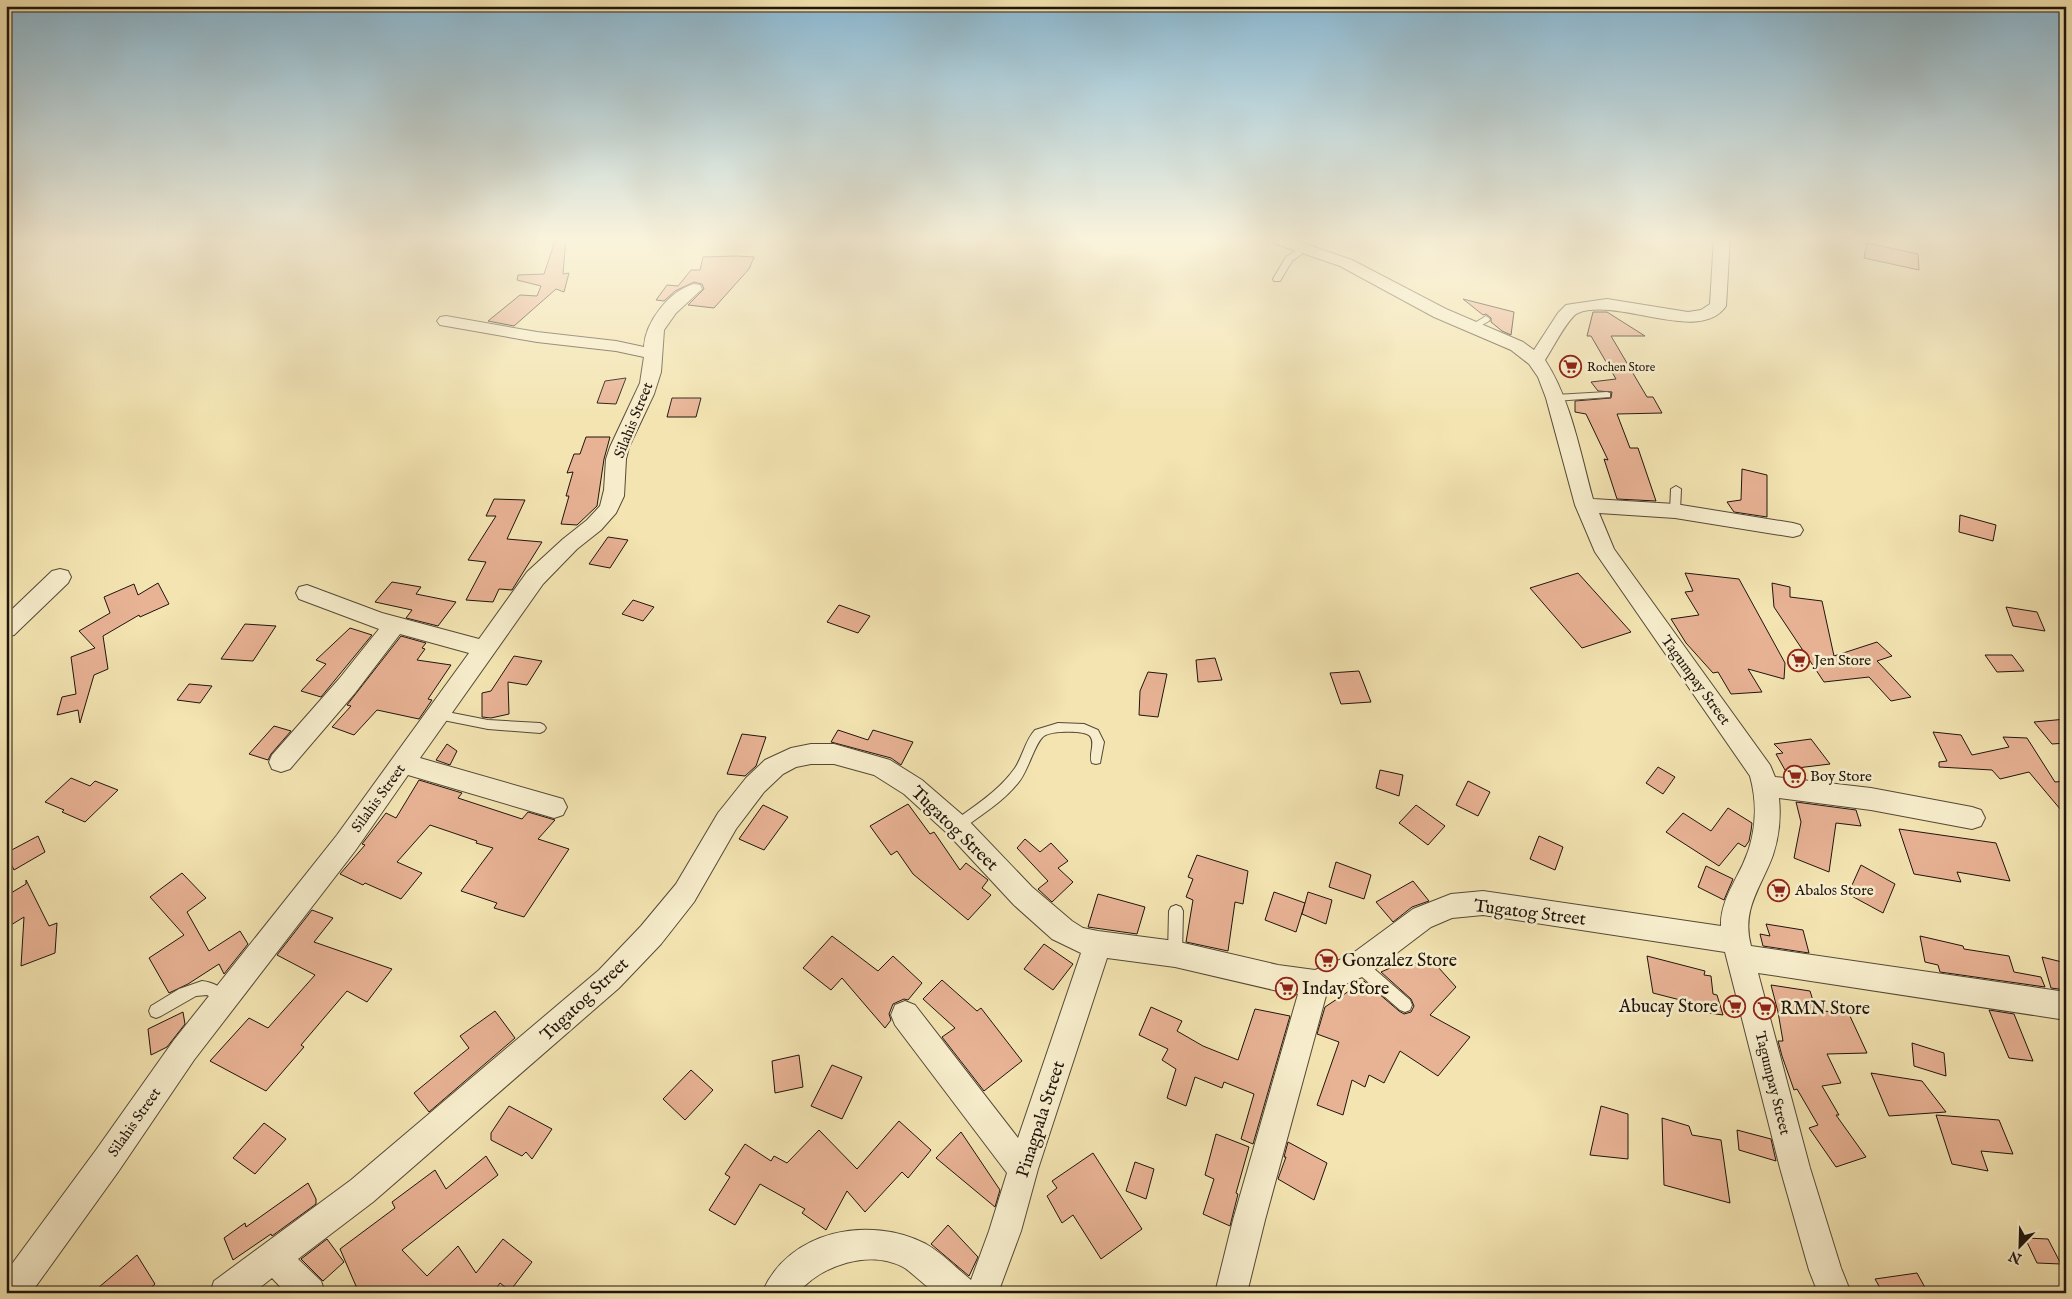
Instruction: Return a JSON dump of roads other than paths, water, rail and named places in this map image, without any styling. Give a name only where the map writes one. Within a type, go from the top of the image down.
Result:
[{"type":"street","name":"Silahis Street","points":[[11,1293],[223,998],[340,850],[535,578],[591,528],[612,500],[616,461],[620,445],[649,384],[653,370],[653,338],[657,325],[672,306],[682,299]]},
{"type":"street","name":"Tagumpay Street","points":[[1413,299],[1440,313],[1479,323],[1536,360],[1547,376],[1556,398],[1585,505],[1604,552],[1761,772],[1766,786],[1769,810],[1763,846],[1739,901],[1734,921],[1739,950],[1795,1168],[1825,1270],[1835,1293]]},
{"type":"street","points":[[1536,360],[1564,317],[1572,309],[1607,304],[1688,317],[1706,314],[1718,306],[1718,299]]},
{"type":"street","points":[[446,321],[495,330],[616,346],[654,354]]},
{"type":"street","points":[[1585,505],[1675,511],[1793,530]]},
{"type":"street","points":[[6,629],[60,577]]},
{"type":"street","points":[[307,593],[395,625],[484,649]]},
{"type":"street","points":[[281,762],[395,625]]},
{"type":"street","name":"Tugatog Street","points":[[226,1293],[362,1191],[609,979],[651,935],[685,893],[727,821],[755,785],[774,767],[791,758],[811,754],[834,754],[864,761],[881,767],[914,787],[957,826],[1023,896],[1062,930],[1078,939],[1098,944],[1175,954],[1278,978],[1315,982],[1359,965],[1422,918],[1451,906],[1483,903],[1739,950],[2066,1006]]},
{"type":"street","points":[[403,763],[554,807]]},
{"type":"street","points":[[1766,786],[1872,799],[1972,818]]},
{"type":"street","name":"Pinagpala Street","points":[[982,1293],[1005,1231],[1023,1169],[1098,944]]},
{"type":"street","points":[[1231,1293],[1249,1220],[1315,982]]},
{"type":"street","points":[[905,1015],[1023,1169]]},
{"type":"street","points":[[778,1293],[798,1270],[823,1254],[854,1245],[885,1245],[913,1255],[961,1293]]},
{"type":"street","points":[[274,1256],[309,1293]]},
{"type":"lane","points":[[1556,398],[1607,395]]},
{"type":"lane","points":[[1675,511],[1676,489]]},
{"type":"lane","points":[[437,715],[515,728],[540,728]]},
{"type":"lane","points":[[957,826],[1002,792],[1020,771],[1035,739],[1041,732],[1053,728],[1084,729],[1094,732],[1098,738],[1096,759]]},
{"type":"lane","points":[[1175,954],[1176,912]]},
{"type":"lane","points":[[1359,965],[1404,1005]]},
{"type":"lane","points":[[156,1011],[188,993],[202,988],[211,990],[223,998]]},
{"type":"place","name":"Rochen Store","points":[[1571,367]]},
{"type":"place","name":"Jen Store","points":[[1798,660]]},
{"type":"place","name":"Boy Store","points":[[1794,776]]},
{"type":"place","name":"Abalos Store","points":[[1779,890]]},
{"type":"place","name":"Gonzalez Store","points":[[1326,960]]},
{"type":"place","name":"Inday Store","points":[[1286,988]]},
{"type":"place","name":"Abucay Store","points":[[1734,1006]]},
{"type":"place","name":"RMN Store","points":[[1764,1008]]}]
